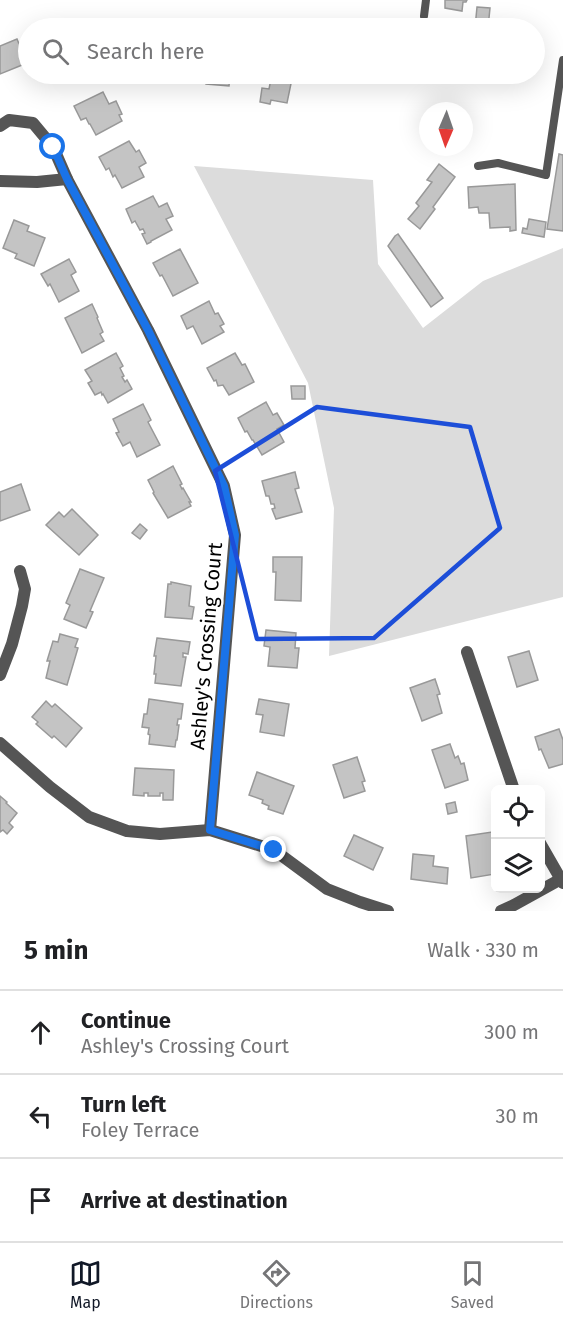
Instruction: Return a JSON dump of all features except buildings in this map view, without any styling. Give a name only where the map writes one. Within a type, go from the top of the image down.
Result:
[{"type":"street","name":"Ashley's Crossing Court","points":[[0,126],[9,120],[33,123],[53,147],[67,179],[148,330],[224,486],[235,535],[210,830]]},
{"type":"street","points":[[0,181],[37,182],[67,179]]},
{"type":"street","points":[[0,675],[12,644],[22,606],[25,589],[20,571]]},
{"type":"street","points":[[467,652],[513,785]]},
{"type":"street","points":[[0,742],[50,787],[89,817],[127,831],[160,834],[210,830],[274,850],[327,889],[388,911]]},
{"type":"street","points":[[501,911],[562,881],[545,852]]},
{"type":"lane","points":[[424,16],[426,0]]},
{"type":"lane","points":[[478,166],[498,163],[546,175],[563,60]]},
{"type":"highlighted area","points":[[317,407],[470,427],[500,528],[374,638],[257,639],[215,471]]},
{"type":"shaded area","points":[[194,166],[373,180],[378,264],[423,328],[483,281],[563,248],[563,597],[329,656],[334,508],[308,383]]},
{"type":"route","points":[[53,147],[67,179],[148,330],[224,486],[235,535],[210,830],[274,850]]}]
